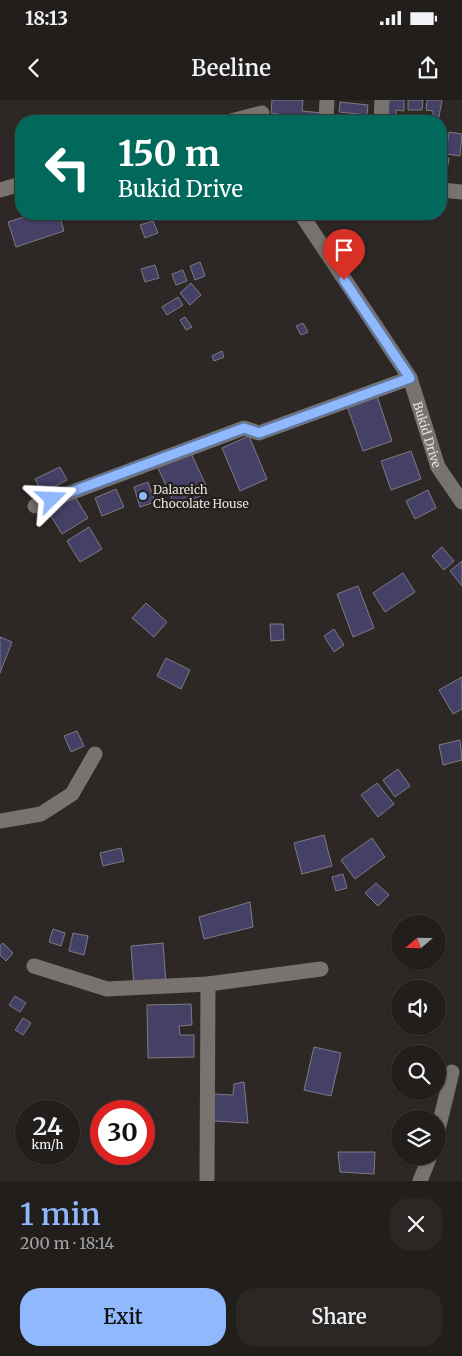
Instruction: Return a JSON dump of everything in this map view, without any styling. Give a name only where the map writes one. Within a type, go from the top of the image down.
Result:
[{"type":"street","points":[[326,115],[327,100]]},
{"type":"street","points":[[381,115],[382,100]]},
{"type":"street","points":[[0,190],[15,186]]},
{"type":"street","points":[[447,189],[461,188]]},
{"type":"street","name":"Bukid Drive","points":[[305,220],[410,378],[438,467],[462,502]]},
{"type":"street","points":[[35,506],[244,428],[259,433],[410,378]]},
{"type":"street","points":[[0,820],[41,814],[72,794],[95,754]]},
{"type":"street","points":[[34,966],[107,989],[208,984],[321,968]]},
{"type":"street","points":[[207,1181],[208,984]]},
{"type":"street","points":[[443,1110],[452,1072]]},
{"type":"street","points":[[420,1181],[426,1165]]},
{"type":"building","points":[[272,100],[303,100],[302,111],[323,113],[323,115],[279,115],[271,113]]},
{"type":"building","points":[[387,100],[404,100],[404,111],[396,110],[396,115],[386,115]]},
{"type":"building","points":[[408,100],[423,100],[422,110],[408,110]]},
{"type":"building","points":[[427,100],[442,100],[439,115],[433,115],[433,111],[426,110]]},
{"type":"building","points":[[340,102],[368,105],[367,115],[339,112]]},
{"type":"building","points":[[449,132],[462,134],[460,156],[447,154]]},
{"type":"building","points":[[15,220],[61,220],[64,231],[16,247],[8,222]]},
{"type":"building","points":[[153,221],[158,233],[145,238],[140,225]]},
{"type":"building","points":[[200,262],[205,276],[195,280],[190,266]]},
{"type":"building","points":[[155,265],[159,278],[145,282],[141,269]]},
{"type":"building","points":[[183,270],[187,281],[176,285],[172,274]]},
{"type":"building","points":[[191,283],[201,295],[190,305],[180,293]]},
{"type":"building","points":[[178,297],[183,305],[167,315],[162,307]]},
{"type":"building","points":[[185,317],[192,327],[186,330],[180,320]]},
{"type":"building","points":[[303,323],[308,332],[301,335],[296,326]]},
{"type":"building","points":[[222,351],[224,357],[214,361],[212,356]]},
{"type":"building","points":[[377,396],[392,441],[363,451],[347,406]]},
{"type":"building","points":[[249,436],[267,479],[240,491],[222,448]]},
{"type":"building","points":[[190,451],[209,492],[176,507],[157,466]]},
{"type":"building","points":[[411,451],[421,479],[391,490],[381,461]]},
{"type":"building","points":[[60,467],[67,480],[42,493],[35,479]]},
{"type":"building","points":[[148,482],[155,502],[140,507],[134,487]]},
{"type":"building","points":[[116,489],[124,507],[102,516],[95,498]]},
{"type":"building","points":[[428,490],[436,508],[415,519],[406,501]]},
{"type":"building","points":[[72,492],[88,518],[62,534],[46,508]]},
{"type":"building","points":[[89,527],[102,549],[80,562],[67,541]]},
{"type":"building","points":[[442,547],[454,561],[444,570],[432,556]]},
{"type":"building","points":[[462,561],[462,586],[450,571]]},
{"type":"building","points":[[403,573],[415,592],[385,612],[373,593]]},
{"type":"building","points":[[358,586],[374,628],[353,637],[337,594]]},
{"type":"building","points":[[146,603],[167,622],[154,637],[132,618]]},
{"type":"building","points":[[270,624],[283,624],[284,640],[271,641]]},
{"type":"building","points":[[334,629],[344,645],[334,652],[324,636]]},
{"type":"building","points":[[0,637],[12,642],[0,673]]},
{"type":"building","points":[[166,658],[190,670],[181,689],[157,676]]},
{"type":"building","points":[[462,677],[462,709],[453,714],[439,690]]},
{"type":"building","points":[[77,731],[84,746],[71,752],[64,736]]},
{"type":"building","points":[[460,740],[462,760],[443,765],[439,745]]},
{"type":"building","points":[[398,769],[410,786],[395,797],[383,780]]},
{"type":"building","points":[[377,783],[394,804],[378,817],[361,795]]},
{"type":"building","points":[[324,835],[332,866],[302,874],[294,843]]},
{"type":"building","points":[[372,838],[385,857],[355,879],[341,860]]},
{"type":"building","points":[[121,848],[124,861],[103,866],[100,853]]},
{"type":"building","points":[[343,874],[347,888],[336,891],[332,877]]},
{"type":"building","points":[[376,883],[389,895],[378,906],[365,893]]},
{"type":"building","points":[[250,902],[253,927],[204,939],[199,917]]},
{"type":"building","points":[[53,929],[65,933],[61,946],[49,942]]},
{"type":"building","points":[[73,933],[88,936],[84,955],[69,951]]},
{"type":"building","points":[[3,943],[13,953],[6,961],[0,955],[0,946]]},
{"type":"building","points":[[163,943],[166,983],[134,986],[131,946]]},
{"type":"building","points":[[15,996],[26,1003],[20,1012],[9,1005]]},
{"type":"building","points":[[191,1004],[192,1025],[179,1026],[180,1035],[194,1035],[194,1057],[148,1058],[147,1005]]},
{"type":"building","points":[[23,1018],[31,1023],[23,1035],[15,1030]]},
{"type":"building","points":[[314,1047],[341,1053],[331,1096],[304,1090]]},
{"type":"building","points":[[244,1082],[248,1123],[214,1121],[214,1094],[233,1095],[234,1084]]},
{"type":"building","points":[[338,1152],[375,1152],[374,1174],[340,1172]]},
{"type":"place","name":"Dalareich Chocolate House","points":[[143,496]]},
{"type":"route","points":[[52,499],[244,428],[259,433],[410,378],[344,280]]}]
